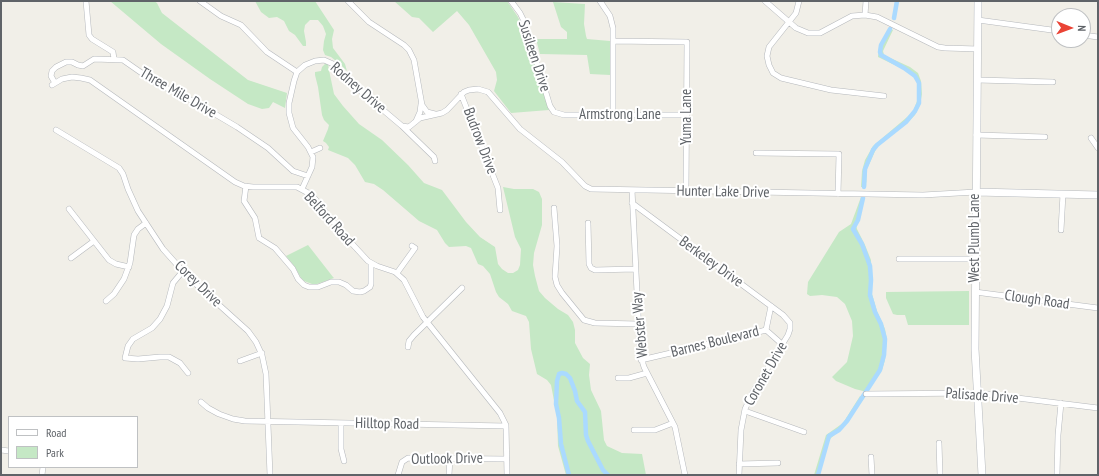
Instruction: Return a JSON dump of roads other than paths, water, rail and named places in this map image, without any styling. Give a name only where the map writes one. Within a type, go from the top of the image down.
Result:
[{"type":"main road","name":"West Plumb Lane","points":[[978,1],[975,359],[982,475]]},
{"type":"main road","name":"Hunter Lake Drive","points":[[976,192],[1098,196]]},
{"type":"street","points":[[86,1],[89,35],[113,52],[114,59]]},
{"type":"street","points":[[200,1],[216,13],[241,25],[268,52],[297,72],[290,97],[289,113],[293,128],[311,152],[313,163],[302,189]]},
{"type":"street","points":[[348,1],[369,22],[404,45],[412,55],[421,108],[416,121]]},
{"type":"street","name":"Susileen Drive","points":[[511,1],[525,23],[550,106],[554,112]]},
{"type":"street","points":[[600,1],[612,22],[613,116]]},
{"type":"street","points":[[765,1],[803,32],[814,34],[825,32],[852,16],[865,15],[877,17],[938,47],[978,49]]},
{"type":"street","points":[[799,1],[798,9],[771,43],[768,51],[769,65],[773,73],[777,76],[831,90],[884,96]]},
{"type":"street","points":[[865,15],[866,1]]},
{"type":"street","points":[[978,20],[1051,30]]},
{"type":"street","name":"Yuma Lane","points":[[613,41],[687,42],[686,191]]},
{"type":"street","name":"Three Mile Drive","points":[[53,84],[51,76],[52,70],[66,62],[72,62],[83,66],[94,59],[123,60],[156,83],[193,101],[237,127],[268,148],[293,171],[308,176]]},
{"type":"street","name":"Rodney Drive","points":[[297,72],[311,62],[320,60],[328,62],[402,126],[434,157],[435,161]]},
{"type":"street","name":"Belford Road","points":[[53,84],[67,78],[76,77],[94,82],[235,182],[246,186],[291,187],[302,189],[315,198],[347,238],[371,263],[397,273]]},
{"type":"street","points":[[977,80],[1053,82]]},
{"type":"street","name":"Hunter Lake Drive","points":[[461,94],[473,89],[488,92],[520,129],[562,162],[585,186],[594,190],[923,195],[976,192]]},
{"type":"street","points":[[402,126],[409,127],[424,117],[438,114],[447,110],[461,94]]},
{"type":"street","name":"Budrow Drive","points":[[461,94],[498,188],[500,210]]},
{"type":"street","points":[[420,99],[427,112],[438,114]]},
{"type":"street","name":"Armstrong Lane","points":[[554,112],[564,115],[687,115]]},
{"type":"street","name":"Corey Drive","points":[[56,130],[119,168],[123,174],[136,206],[163,249],[183,271],[248,332],[256,342],[262,353],[266,374],[270,475]]},
{"type":"street","points":[[976,136],[1045,137]]},
{"type":"street","points":[[1091,138],[1098,148]]},
{"type":"street","points":[[311,152],[320,148]]},
{"type":"street","points":[[756,153],[839,154],[838,194]]},
{"type":"street","points":[[246,186],[244,201],[254,218],[259,238],[275,248],[293,269],[304,285],[309,287],[318,287],[328,283],[337,282],[343,283],[356,292],[364,291],[372,284],[371,263]]},
{"type":"street","name":"Webster Way","points":[[632,190],[641,360],[673,423],[685,475]]},
{"type":"street","points":[[1061,230],[1063,194]]},
{"type":"street","name":"Berkeley Drive","points":[[632,204],[771,306]]},
{"type":"street","points":[[554,208],[557,246],[555,277],[557,285],[562,293],[584,320],[595,323],[638,324]]},
{"type":"street","points":[[69,209],[111,262],[129,267]]},
{"type":"street","points":[[588,223],[589,264],[591,268],[595,270],[636,268]]},
{"type":"street","points":[[106,301],[121,285],[129,267],[134,235],[138,229],[146,224]]},
{"type":"street","points":[[71,258],[94,241]]},
{"type":"street","points":[[412,246],[415,248],[397,273],[404,280],[417,307],[427,322],[500,413],[506,426],[507,475]]},
{"type":"street","points":[[899,259],[975,258]]},
{"type":"street","points":[[183,271],[173,283],[167,306],[160,319],[152,328],[130,342],[125,358],[138,359],[169,357],[180,363],[188,373]]},
{"type":"street","points":[[408,347],[409,341],[462,288]]},
{"type":"street","name":"Clough Road","points":[[975,292],[1098,308]]},
{"type":"street","points":[[766,330],[771,306]]},
{"type":"street","name":"Coronet Drive","points":[[739,475],[741,430],[744,411],[753,392],[790,332],[790,323],[786,317],[771,306]]},
{"type":"street","name":"Barnes Boulevard","points":[[641,360],[766,330],[783,344]]},
{"type":"street","points":[[240,361],[262,353]]},
{"type":"street","points":[[618,378],[629,378],[647,374]]},
{"type":"street","name":"Palisade Drive","points":[[866,394],[977,393],[1098,408]]},
{"type":"street","name":"Hilltop Road","points":[[201,402],[215,412],[234,419],[245,421],[506,426]]},
{"type":"street","points":[[1057,475],[1058,435],[1061,404]]},
{"type":"street","points":[[744,411],[804,432]]},
{"type":"street","points":[[341,423],[341,449],[344,461]]},
{"type":"street","points":[[634,430],[655,430],[673,423]]},
{"type":"street","points":[[939,443],[940,475]]},
{"type":"street","points":[[871,457],[872,475]]},
{"type":"street","name":"Outlook Drive","points":[[398,475],[401,463],[406,458],[507,459]]},
{"type":"street","points":[[449,475],[450,458]]},
{"type":"street","points":[[739,464],[778,463]]},
{"type":"waterway","points":[[894,18],[897,1]]},
{"type":"waterway","points":[[864,187],[865,169],[873,150],[877,145],[906,122],[915,111],[919,103],[919,83],[915,76],[881,55],[881,45],[890,29]]},
{"type":"waterway","points":[[818,475],[829,436],[839,430],[847,421],[880,370],[884,355],[885,339],[870,295],[870,266],[862,244],[853,229],[858,220],[863,198]]},
{"type":"waterway","points":[[569,475],[561,444],[559,418],[556,404],[557,381],[559,374],[562,373],[566,374],[570,378],[577,401],[585,412],[586,435],[588,441],[603,470],[608,475]]}]
